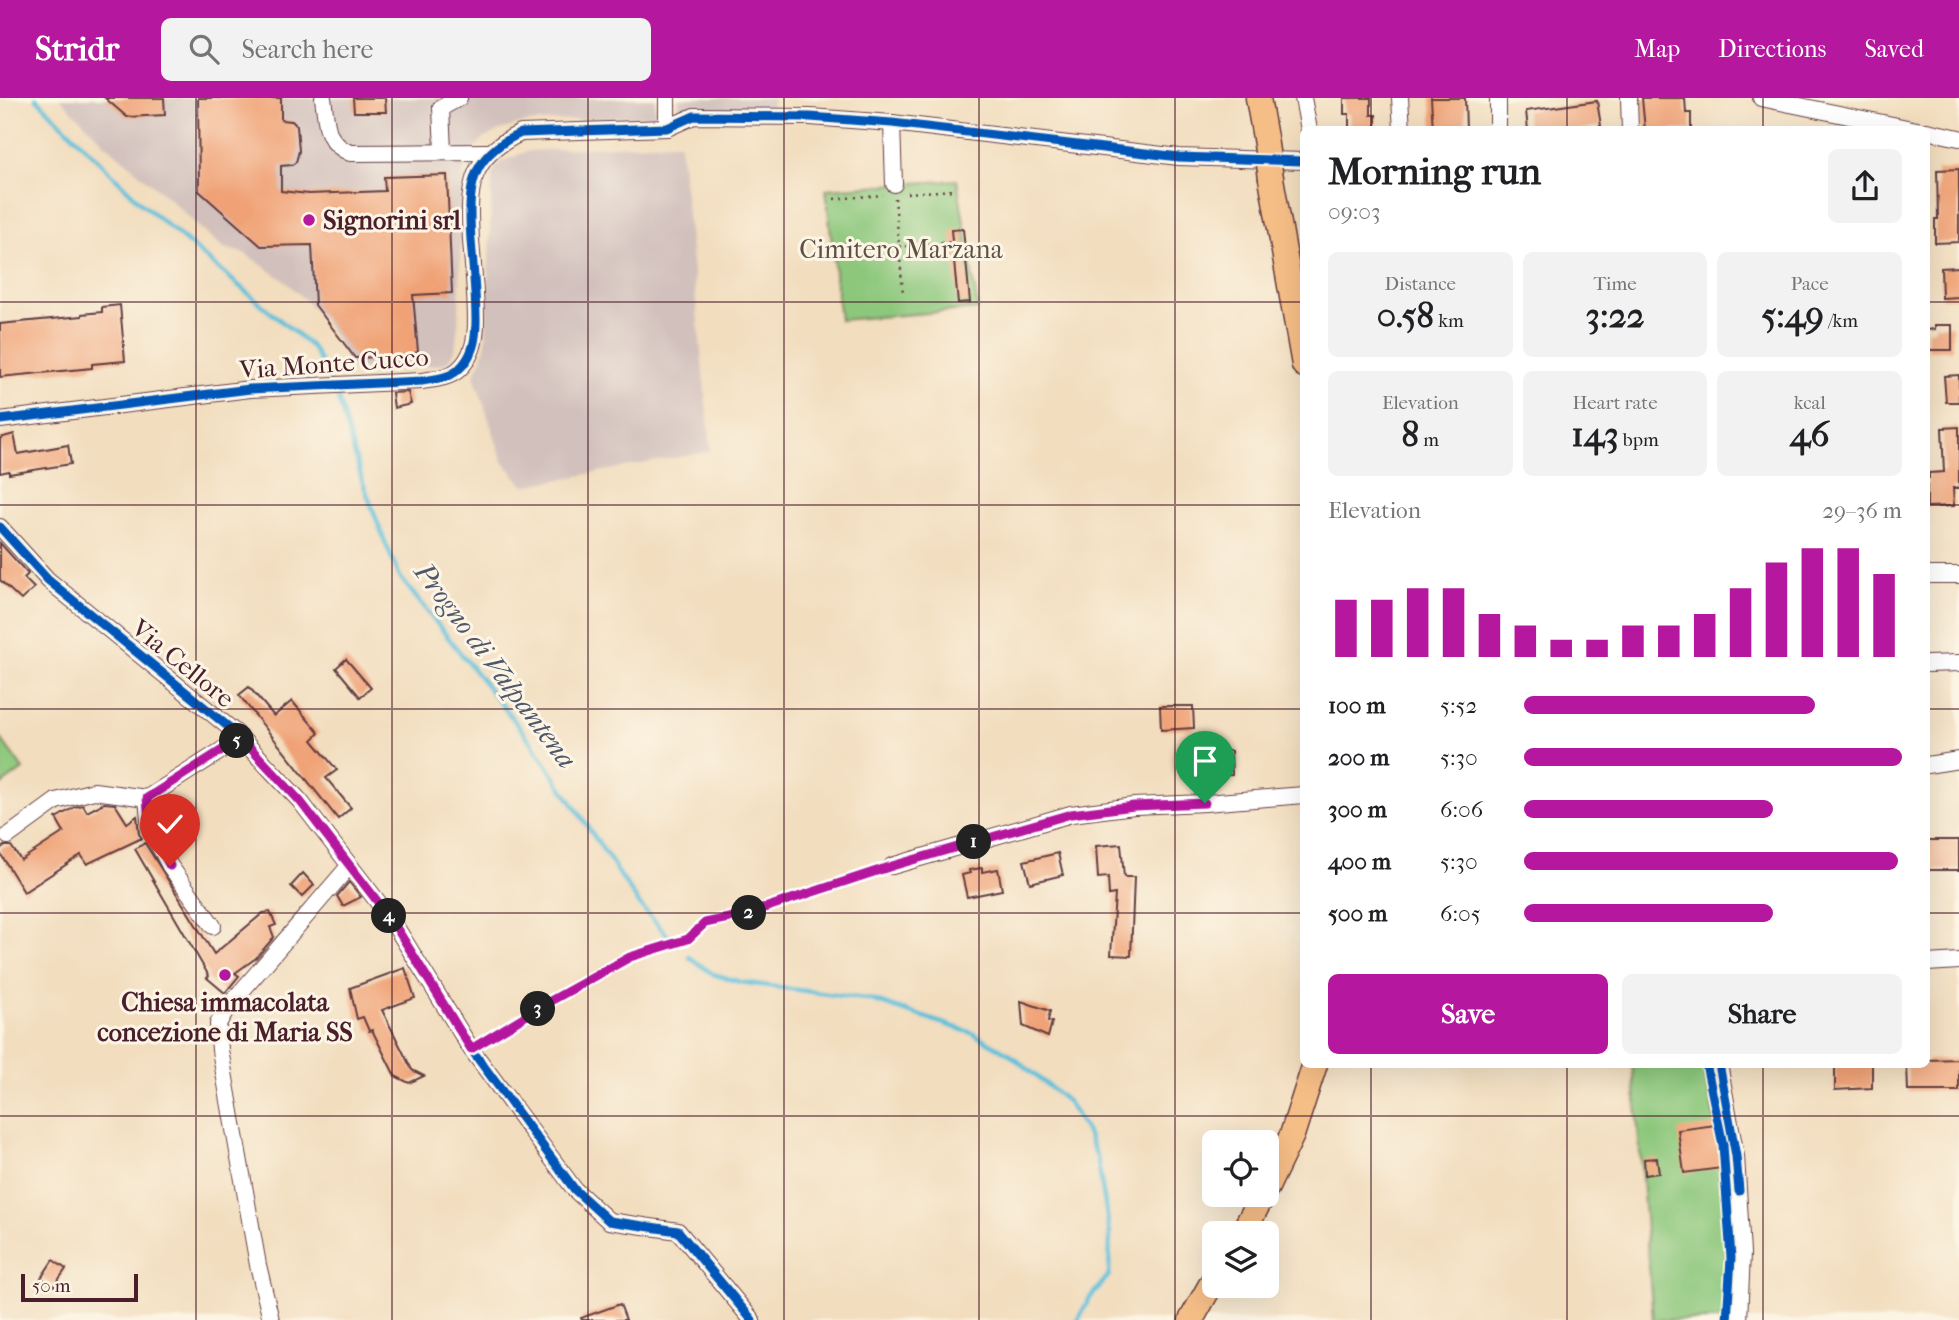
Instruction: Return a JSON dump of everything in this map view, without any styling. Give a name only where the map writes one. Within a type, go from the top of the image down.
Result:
[{"type":"highway","points":[[1258,98],[1300,342]]},
{"type":"highway","points":[[1279,1162],[1292,1135],[1314,1068]]},
{"type":"highway","points":[[1191,1320],[1203,1298]]},
{"type":"street","points":[[323,98],[330,135],[336,147],[350,153],[490,152],[505,141],[530,132],[667,128],[694,116],[810,117],[892,123],[1179,157],[1300,161]]},
{"type":"street","points":[[443,151],[441,108],[459,98]]},
{"type":"street","points":[[667,98],[667,128]]},
{"type":"street","points":[[1303,98],[1308,126]]},
{"type":"street","points":[[1400,98],[1402,126]]},
{"type":"street","points":[[1498,98],[1498,126]]},
{"type":"street","points":[[1629,98],[1630,126]]},
{"type":"street","points":[[1761,98],[1847,122],[1882,126]]},
{"type":"street","points":[[892,123],[894,184]]},
{"type":"street","points":[[1930,132],[1959,138]]},
{"type":"street","name":"Via Monte Cucco","points":[[0,420],[250,389],[422,381],[449,375],[458,370],[470,354],[476,335],[470,191],[480,165],[490,152]]},
{"type":"street","name":"Via Cellore","points":[[0,527],[48,580],[241,738],[300,801],[391,919],[471,1049],[575,1190],[609,1221],[678,1231],[752,1320]]},
{"type":"street","points":[[1930,575],[1959,575]]},
{"type":"street","points":[[1930,664],[1959,663]]},
{"type":"street","points":[[8,836],[56,801],[94,791],[147,798],[241,738]]},
{"type":"street","points":[[1930,765],[1959,760]]},
{"type":"street","points":[[892,866],[1071,814],[1134,806],[1300,795]]},
{"type":"street","points":[[147,798],[150,829],[170,866],[213,926]]},
{"type":"street","points":[[271,1320],[258,1265],[220,1050],[218,1024],[227,1008],[350,865]]},
{"type":"street","points":[[1930,963],[1959,961]]},
{"type":"street","points":[[1720,1068],[1737,1156],[1742,1253],[1739,1320]]},
{"type":"path","points":[[894,184],[903,294]]},
{"type":"path","points":[[836,252],[952,242]]},
{"type":"path","points":[[471,1049],[630,957],[688,939],[705,923],[743,915],[892,866]]},
{"type":"shaded area","points":[[60,98],[655,98],[655,115],[523,123],[483,139],[471,152],[462,181],[459,314],[455,350],[451,358],[444,364],[351,369],[323,319],[285,281],[246,254],[224,248],[103,142]]},
{"type":"shaded area","points":[[679,98],[772,98],[772,119],[679,115]]},
{"type":"shaded area","points":[[680,143],[711,451],[524,486],[503,462],[474,375],[486,342],[492,174],[500,162],[528,151]]},
{"type":"green space","name":"Cimitero Marzana","points":[[957,180],[978,309],[840,320],[826,189]]},
{"type":"green space","points":[[0,737],[23,769],[0,786]]},
{"type":"green space","points":[[1633,1068],[1704,1068],[1721,1150],[1727,1249],[1724,1320],[1653,1320]]},
{"type":"building","points":[[105,98],[164,98],[165,115],[127,117]]},
{"type":"building","name":"Signorini srl","points":[[198,98],[281,98],[281,120],[292,121],[297,126],[299,151],[296,162],[281,166],[281,191],[309,194],[385,191],[384,177],[447,175],[452,293],[413,295],[418,352],[405,356],[355,358],[315,305],[312,245],[261,246],[199,191]]},
{"type":"building","points":[[353,98],[385,98],[386,112],[354,112]]},
{"type":"building","points":[[1344,98],[1371,98],[1371,115],[1376,115],[1376,126],[1349,126],[1349,114],[1344,114]]},
{"type":"building","points":[[1431,98],[1465,98],[1466,126],[1433,126]]},
{"type":"building","points":[[1642,98],[1685,98],[1686,113],[1691,113],[1691,126],[1645,126]]},
{"type":"building","points":[[1597,101],[1601,126],[1528,126],[1526,111]]},
{"type":"building","points":[[1959,169],[1959,242],[1935,243],[1935,219],[1938,219],[1937,170]]},
{"type":"building","points":[[963,229],[970,302],[958,303],[951,230]]},
{"type":"building","points":[[1959,267],[1959,297],[1942,298],[1941,268]]},
{"type":"building","points":[[120,305],[125,361],[92,364],[92,368],[0,377],[0,324],[82,316],[102,312],[102,307]]},
{"type":"building","points":[[1935,325],[1952,325],[1952,350],[1930,350],[1930,330],[1935,329]]},
{"type":"building","points":[[1959,375],[1959,402],[1946,402],[1944,376]]},
{"type":"building","points":[[408,392],[411,404],[394,408],[392,393]]},
{"type":"building","points":[[1959,427],[1959,488],[1953,488],[1954,506],[1930,507],[1930,473],[1944,472],[1942,428]]},
{"type":"building","points":[[14,434],[18,454],[68,445],[71,464],[9,474],[9,471],[0,473],[0,438]]},
{"type":"building","points":[[0,543],[28,574],[24,578],[34,588],[21,600],[0,580]]},
{"type":"building","points":[[346,659],[371,688],[360,697],[336,668]]},
{"type":"building","points":[[249,687],[274,716],[292,701],[319,733],[312,740],[337,770],[326,778],[351,808],[338,819],[239,695]]},
{"type":"building","points":[[1160,706],[1193,706],[1194,728],[1161,730]]},
{"type":"building","points":[[1189,742],[1205,742],[1205,751],[1231,751],[1232,775],[1190,777]]},
{"type":"building","points":[[104,803],[115,804],[127,823],[137,816],[142,838],[87,864],[81,855],[24,892],[0,849],[11,846],[21,860],[64,832],[56,818],[75,807],[83,805],[87,812]]},
{"type":"building","points":[[1930,840],[1959,840],[1959,870],[1930,870]]},
{"type":"building","points":[[145,843],[214,954],[263,913],[270,912],[276,925],[270,927],[274,937],[256,958],[235,973],[239,976],[225,993],[207,978],[209,976],[135,849]]},
{"type":"building","points":[[1121,844],[1124,877],[1134,877],[1131,956],[1111,955],[1115,894],[1109,895],[1108,877],[1098,878],[1096,846]]},
{"type":"building","points":[[1058,853],[1063,875],[1030,883],[1024,861]]},
{"type":"building","points":[[982,868],[982,872],[998,869],[1002,890],[967,897],[962,875],[970,873],[969,870]]},
{"type":"building","points":[[303,873],[314,885],[302,897],[291,886]]},
{"type":"building","points":[[349,882],[361,897],[343,906],[337,896]]},
{"type":"building","points":[[405,968],[415,998],[382,1010],[412,1070],[424,1076],[409,1083],[395,1076],[372,1030],[369,1031],[363,1017],[357,1019],[350,988]]},
{"type":"building","points":[[1021,1001],[1050,1011],[1048,1021],[1052,1022],[1048,1037],[1023,1026]]},
{"type":"building","points":[[1959,1059],[1959,1091],[1908,1091],[1907,1068],[1930,1068],[1930,1060]]},
{"type":"building","points":[[1835,1068],[1872,1068],[1872,1088],[1835,1090]]},
{"type":"building","points":[[1715,1125],[1722,1168],[1684,1173],[1678,1130]]},
{"type":"building","points":[[1657,1158],[1659,1173],[1645,1175],[1644,1159]]},
{"type":"building","points":[[53,1260],[66,1269],[54,1286],[41,1278]]},
{"type":"building","points":[[620,1304],[626,1320],[581,1318]]},
{"type":"waterway","name":"Progno di Valpantena","points":[[36,98],[142,204],[313,348],[329,378]]},
{"type":"waterway","name":"Progno di Valpantena","points":[[337,395],[363,483],[400,577],[532,743],[640,905],[668,936]]},
{"type":"waterway","points":[[1930,773],[1959,770]]},
{"type":"waterway","name":"Progno di Valpantena","points":[[689,957],[713,974],[740,982],[872,1000],[972,1033],[1008,1053],[1068,1102],[1087,1133],[1097,1157],[1110,1234],[1109,1275],[1089,1299],[1078,1320]]},
{"type":"cycle path","points":[[0,420],[250,389],[422,381],[454,373],[467,359],[475,334],[476,301],[470,221],[475,176],[490,153],[521,133],[667,128],[694,116],[810,117],[892,123],[1179,157],[1300,161]]},
{"type":"cycle path","points":[[0,527],[48,580],[236,733],[300,801],[391,919],[471,1049],[575,1190],[609,1221],[678,1231],[752,1320]]},
{"type":"cycle path","points":[[1707,1068],[1723,1145],[1731,1258],[1727,1320]]},
{"type":"cycle path","points":[[1720,1068],[1736,1156],[1739,1191]]},
{"type":"place","name":"Signorini srl","points":[[309,220]]},
{"type":"place","name":"Chiesa immacolata concezione di Maria SS","points":[[225,975]]},
{"type":"route","points":[[170,866],[150,829],[147,798],[241,738],[300,801],[391,919],[471,1049],[630,957],[688,939],[705,923],[743,915],[892,866],[1071,814],[1134,806],[1205,803]]}]
